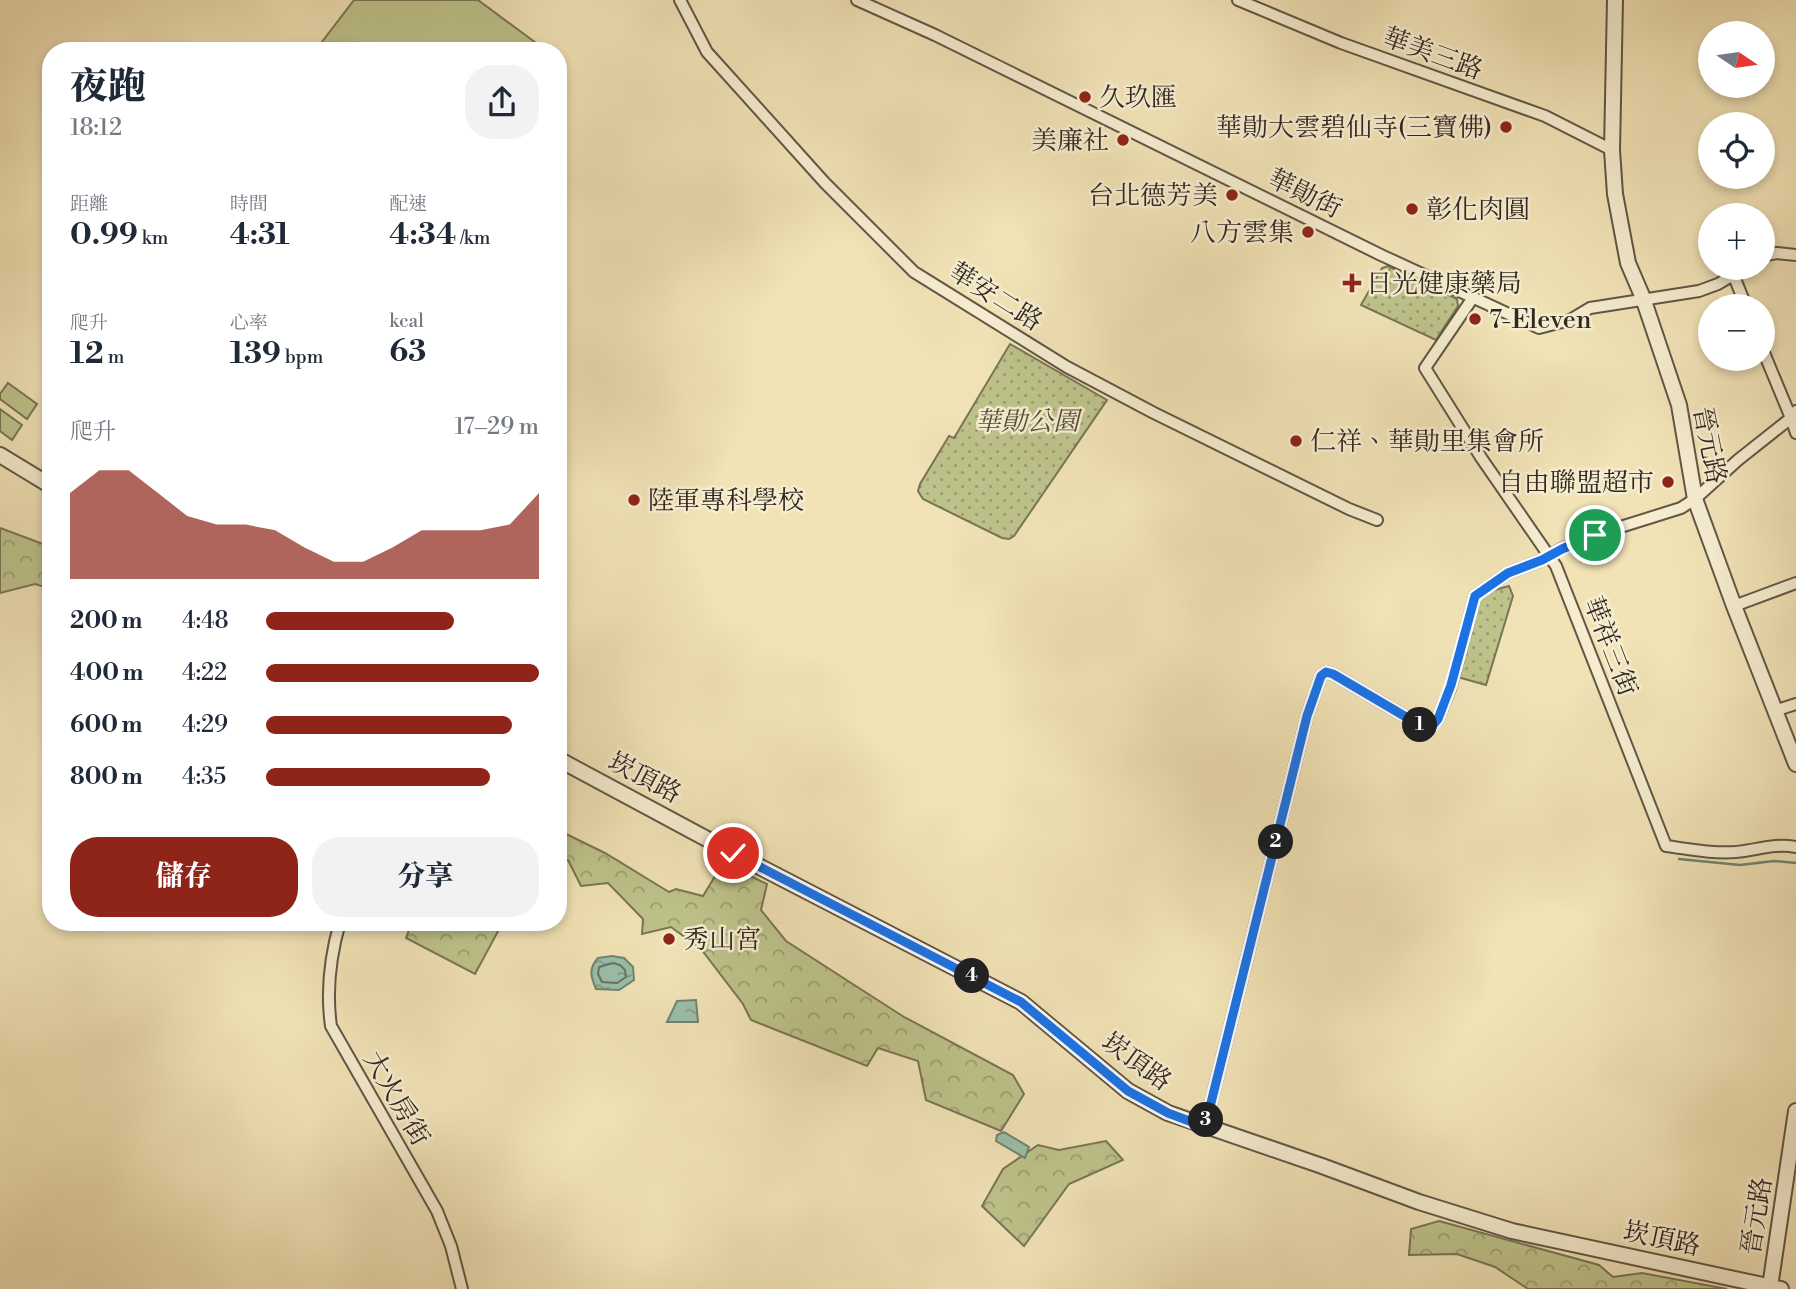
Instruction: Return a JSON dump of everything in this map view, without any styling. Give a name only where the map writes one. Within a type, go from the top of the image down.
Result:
[{"type":"street","name":"華安二路","points":[[680,0],[707,52],[825,183],[914,272],[1078,373],[1349,509],[1377,520]]},
{"type":"street","name":"華勛街","points":[[857,0],[935,35],[1472,299],[1539,328],[1570,320],[1590,308],[1643,298],[1685,295],[1724,280]]},
{"type":"street","name":"華美三路","points":[[1238,0],[1341,43],[1545,116],[1612,149]]},
{"type":"street","name":"晉元路","points":[[1615,0],[1612,149],[1615,194],[1628,263],[1643,298],[1679,405],[1696,499],[1734,606],[1796,764]]},
{"type":"street","points":[[1775,253],[1796,255]]},
{"type":"street","name":"華祥三街","points":[[1472,299],[1425,368],[1482,460],[1556,566],[1666,846],[1718,852],[1736,852],[1767,846],[1796,847]]},
{"type":"street","points":[[1773,371],[1793,415],[1796,433]]},
{"type":"street","points":[[1205,1127],[1307,716],[1321,676],[1326,672],[1423,727],[1432,726],[1438,719],[1451,685],[1475,596],[1508,573],[1595,535],[1681,508],[1696,499],[1793,415]]},
{"type":"street","points":[[0,455],[42,481]]},
{"type":"street","points":[[1734,606],[1796,583]]},
{"type":"street","points":[[1774,710],[1796,704]]},
{"type":"street","name":"崁頂路","points":[[567,763],[733,853],[1021,1002],[1128,1091],[1168,1113],[1419,1202],[1511,1231],[1775,1288]]},
{"type":"street","name":"大火房街","points":[[338,931],[330,973],[328,1004],[331,1026],[437,1211],[451,1246],[462,1289]]},
{"type":"street","name":"晉元路","points":[[1775,1288],[1796,1111]]},
{"type":"green space","points":[[354,0],[478,0],[535,42],[322,42]]},
{"type":"green space","points":[[1388,266],[1457,299],[1458,306],[1436,340],[1361,305],[1382,268]]},
{"type":"green space","name":"華勛公園","points":[[1010,344],[1107,400],[1014,536],[1009,539],[923,499],[918,491],[949,436],[954,438]]},
{"type":"green space","points":[[8,383],[37,404],[27,419],[0,399],[0,394]]},
{"type":"green space","points":[[0,409],[22,425],[12,440],[0,431]]},
{"type":"green space","points":[[0,528],[42,544],[42,586],[35,584],[0,593]]},
{"type":"green space","points":[[1509,586],[1513,596],[1486,685],[1454,676],[1477,601],[1484,593]]},
{"type":"green space","points":[[567,834],[605,853],[669,892],[676,889],[703,896],[723,863],[767,884],[761,910],[786,941],[904,1017],[1013,1075],[1024,1094],[1001,1131],[926,1100],[918,1061],[878,1048],[867,1066],[751,1020],[743,1004],[701,949],[671,927],[642,934],[643,919],[608,883],[581,886],[568,860]]},
{"type":"green space","points":[[409,931],[498,931],[475,974],[406,938]]},
{"type":"green space","points":[[1106,1141],[1123,1160],[1069,1184],[1024,1246],[982,1206],[1003,1169],[1038,1145],[1059,1150]]},
{"type":"green space","points":[[1439,1221],[1599,1265],[1613,1277],[1642,1273],[1727,1289],[1528,1289],[1495,1267],[1457,1254],[1409,1255],[1411,1229]]},
{"type":"water","points":[[598,958],[624,958],[633,967],[634,980],[619,990],[596,989],[592,977],[593,966]]},
{"type":"water","points":[[696,1000],[698,1022],[667,1022],[677,1001]]},
{"type":"water","points":[[1004,1132],[1029,1147],[1025,1158],[996,1141],[997,1135]]},
{"type":"waterway","points":[[1679,859],[1740,865],[1774,861],[1796,863]]},
{"type":"place","name":"久玖匯","points":[[1085,97]]},
{"type":"place","name":"華勛大雲碧仙寺(三寶佛)","points":[[1506,127]]},
{"type":"place","name":"美廉社","points":[[1123,140]]},
{"type":"place","name":"台北德芳美","points":[[1232,195]]},
{"type":"place","name":"彰化肉圓","points":[[1412,209]]},
{"type":"place","name":"八方雲集","points":[[1308,232]]},
{"type":"place","name":"日光健康藥局","points":[[1352,283]]},
{"type":"place","name":"7-Eleven","points":[[1475,319]]},
{"type":"place","name":"仁祥、華勛里集會所","points":[[1296,441]]},
{"type":"place","name":"自由聯盟超市","points":[[1668,482]]},
{"type":"place","name":"陸軍專科學校","points":[[634,500]]},
{"type":"place","name":"秀山宮","points":[[669,939]]},
{"type":"route","points":[[733,853],[1021,1002],[1128,1091],[1168,1113],[1205,1127],[1307,716],[1321,676],[1326,672],[1333,674],[1423,727],[1432,726],[1438,719],[1451,685],[1475,596],[1508,573],[1595,535]]}]
